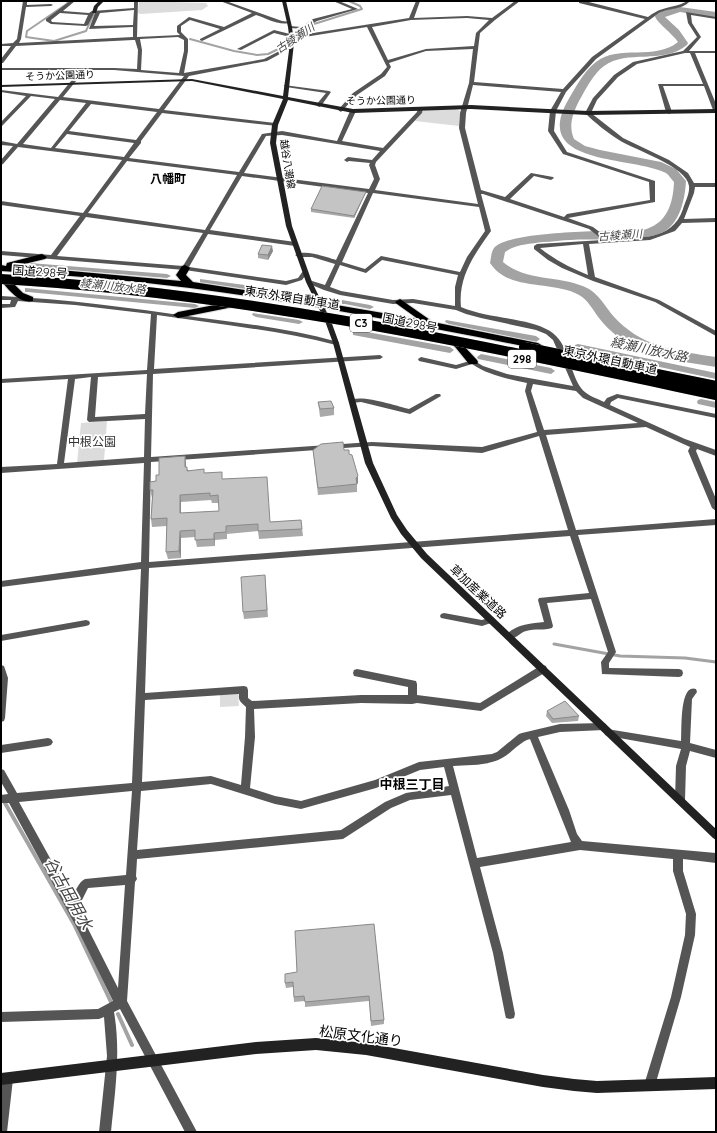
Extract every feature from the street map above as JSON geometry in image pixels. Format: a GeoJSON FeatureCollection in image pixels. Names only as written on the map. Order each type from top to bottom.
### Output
{"type":"FeatureCollection","features":[{"type":"Feature","properties":{"kind":"highway"},"geometry":{"type":"LineString","coordinates":[[1,268],[42,257]]}},
{"type":"Feature","properties":{"kind":"highway","name":"国道298号"},"geometry":{"type":"LineString","coordinates":[[1,268],[189,284],[320,304],[431,324],[716,381]]}},
{"type":"Feature","properties":{"kind":"highway"},"geometry":{"type":"LineString","coordinates":[[185,268],[182,275],[189,284]]}},
{"type":"Feature","properties":{"kind":"highway","name":"東京外環自動車道"},"geometry":{"type":"LineString","coordinates":[[1,271],[135,282],[277,301],[418,325],[716,386]]}},
{"type":"Feature","properties":{"kind":"highway"},"geometry":{"type":"LineString","coordinates":[[3,281],[20,295],[30,299]]}},
{"type":"Feature","properties":{"kind":"highway","name":"国道298号"},"geometry":{"type":"LineString","coordinates":[[3,281],[129,293],[230,305],[328,321],[459,346],[716,399]]}},
{"type":"Feature","properties":{"kind":"highway","name":"東京外環自動車道"},"geometry":{"type":"LineString","coordinates":[[3,281],[126,288],[272,308],[390,328],[716,395]]}},
{"type":"Feature","properties":{"kind":"highway"},"geometry":{"type":"LineString","coordinates":[[400,302],[431,324]]}},
{"type":"Feature","properties":{"kind":"highway"},"geometry":{"type":"LineString","coordinates":[[178,315],[230,305]]}},
{"type":"Feature","properties":{"kind":"highway"},"geometry":{"type":"LineString","coordinates":[[459,346],[473,362]]}},
{"type":"Feature","properties":{"kind":"main road"},"geometry":{"type":"LineString","coordinates":[[94,13],[96,6],[102,1]]}},
{"type":"Feature","properties":{"kind":"main road","name":"越谷八潮線"},"geometry":{"type":"LineString","coordinates":[[284,1],[292,37],[285,97],[275,125],[274,148],[298,255],[320,304]]}},
{"type":"Feature","properties":{"kind":"main road","name":"そうか公園通り"},"geometry":{"type":"LineString","coordinates":[[1,86],[186,78],[285,97],[341,110],[353,111],[464,107],[585,113],[716,110]]}},
{"type":"Feature","properties":{"kind":"main road","name":"草加産業道路"},"geometry":{"type":"LineString","coordinates":[[320,304],[336,343],[363,445],[387,504],[414,544],[446,579],[543,669],[716,835]]}},
{"type":"Feature","properties":{"kind":"main road","name":"松原文化通り"},"geometry":{"type":"LineString","coordinates":[[4,1079],[256,1048],[316,1044],[366,1049],[543,1081],[597,1086],[716,1083]]}},
{"type":"Feature","properties":{"kind":"street"},"geometry":{"type":"LineString","coordinates":[[25,3],[33,1]]}},
{"type":"Feature","properties":{"kind":"street"},"geometry":{"type":"LineString","coordinates":[[73,1],[48,20],[51,23],[86,24],[94,13]]}},
{"type":"Feature","properties":{"kind":"street"},"geometry":{"type":"LineString","coordinates":[[136,1],[135,26],[136,38],[140,50],[139,71]]}},
{"type":"Feature","properties":{"kind":"street"},"geometry":{"type":"LineString","coordinates":[[222,1],[248,7],[256,13],[316,34]]}},
{"type":"Feature","properties":{"kind":"street"},"geometry":{"type":"LineString","coordinates":[[304,29],[315,20],[356,9],[334,1]]}},
{"type":"Feature","properties":{"kind":"street"},"geometry":{"type":"LineString","coordinates":[[411,19],[418,1]]}},
{"type":"Feature","properties":{"kind":"street"},"geometry":{"type":"LineString","coordinates":[[458,308],[457,294],[461,274],[488,231],[462,128],[464,107],[472,83],[478,33],[493,19],[518,1]]}},
{"type":"Feature","properties":{"kind":"street"},"geometry":{"type":"LineString","coordinates":[[583,1],[581,2],[648,18]]}},
{"type":"Feature","properties":{"kind":"street"},"geometry":{"type":"LineString","coordinates":[[565,219],[567,216],[653,201],[652,181],[564,153],[551,131],[556,111],[564,91],[594,58],[648,18],[663,9],[682,6],[688,1]]}},
{"type":"Feature","properties":{"kind":"street"},"geometry":{"type":"LineString","coordinates":[[25,3],[51,5]]}},
{"type":"Feature","properties":{"kind":"street"},"geometry":{"type":"LineString","coordinates":[[1,62],[19,39],[25,3]]}},
{"type":"Feature","properties":{"kind":"street"},"geometry":{"type":"LineString","coordinates":[[59,12],[94,13],[135,9]]}},
{"type":"Feature","properties":{"kind":"street"},"geometry":{"type":"LineString","coordinates":[[94,13],[91,28],[135,26]]}},
{"type":"Feature","properties":{"kind":"street"},"geometry":{"type":"LineString","coordinates":[[202,40],[256,13]]}},
{"type":"Feature","properties":{"kind":"street"},"geometry":{"type":"LineString","coordinates":[[685,52],[699,37],[690,23],[688,13],[716,18]]}},
{"type":"Feature","properties":{"kind":"street"},"geometry":{"type":"LineString","coordinates":[[239,49],[274,31],[292,37],[411,19],[467,17],[493,19]]}},
{"type":"Feature","properties":{"kind":"street"},"geometry":{"type":"LineString","coordinates":[[182,38],[185,36],[179,32],[179,26],[189,18],[224,29]]}},
{"type":"Feature","properties":{"kind":"street"},"geometry":{"type":"LineString","coordinates":[[341,110],[355,94],[383,75],[389,67],[369,26]]}},
{"type":"Feature","properties":{"kind":"street"},"geometry":{"type":"LineString","coordinates":[[1,45],[164,36],[182,38],[186,39],[186,51],[181,75]]}},
{"type":"Feature","properties":{"kind":"street"},"geometry":{"type":"LineString","coordinates":[[53,257],[163,111],[186,78],[265,60],[291,47]]}},
{"type":"Feature","properties":{"kind":"street"},"geometry":{"type":"LineString","coordinates":[[387,62],[426,50],[476,47]]}},
{"type":"Feature","properties":{"kind":"street"},"geometry":{"type":"LineString","coordinates":[[716,52],[685,52],[641,60],[616,76],[595,99],[585,113],[632,146],[667,161],[681,170],[688,177],[692,185],[691,193],[681,221],[668,232],[650,238],[538,246],[537,249],[554,262],[592,278],[658,302],[716,334]]}},
{"type":"Feature","properties":{"kind":"street"},"geometry":{"type":"LineString","coordinates":[[692,52],[716,110]]}},
{"type":"Feature","properties":{"kind":"street"},"geometry":{"type":"LineString","coordinates":[[1,69],[84,69],[139,71],[181,75],[186,78]]}},
{"type":"Feature","properties":{"kind":"street"},"geometry":{"type":"LineString","coordinates":[[1,163],[60,98],[84,69]]}},
{"type":"Feature","properties":{"kind":"street"},"geometry":{"type":"LineString","coordinates":[[472,83],[564,91]]}},
{"type":"Feature","properties":{"kind":"street"},"geometry":{"type":"LineString","coordinates":[[669,112],[660,85],[706,84]]}},
{"type":"Feature","properties":{"kind":"street"},"geometry":{"type":"LineString","coordinates":[[286,86],[329,92],[319,105]]}},
{"type":"Feature","properties":{"kind":"street"},"geometry":{"type":"LineString","coordinates":[[1,91],[275,125]]}},
{"type":"Feature","properties":{"kind":"street"},"geometry":{"type":"LineString","coordinates":[[709,93],[716,93]]}},
{"type":"Feature","properties":{"kind":"street"},"geometry":{"type":"LineString","coordinates":[[1,125],[30,94]]}},
{"type":"Feature","properties":{"kind":"street"},"geometry":{"type":"LineString","coordinates":[[53,148],[90,102]]}},
{"type":"Feature","properties":{"kind":"street"},"geometry":{"type":"LineString","coordinates":[[326,289],[377,179],[372,165],[373,162],[420,112],[420,109]]}},
{"type":"Feature","properties":{"kind":"street"},"geometry":{"type":"LineString","coordinates":[[339,142],[353,111]]}},
{"type":"Feature","properties":{"kind":"street"},"geometry":{"type":"LineString","coordinates":[[66,132],[139,142]]}},
{"type":"Feature","properties":{"kind":"street"},"geometry":{"type":"LineString","coordinates":[[185,268],[264,135],[274,133],[384,150]]}},
{"type":"Feature","properties":{"kind":"street"},"geometry":{"type":"LineString","coordinates":[[1,143],[53,148],[240,175],[482,206]]}},
{"type":"Feature","properties":{"kind":"street"},"geometry":{"type":"LineString","coordinates":[[347,160],[348,158],[373,162]]}},
{"type":"Feature","properties":{"kind":"street"},"geometry":{"type":"LineString","coordinates":[[506,199],[533,174],[551,178]]}},
{"type":"Feature","properties":{"kind":"street"},"geometry":{"type":"LineString","coordinates":[[692,185],[716,185]]}},
{"type":"Feature","properties":{"kind":"street"},"geometry":{"type":"LineString","coordinates":[[478,192],[484,192],[565,219],[598,232],[606,240]]}},
{"type":"Feature","properties":{"kind":"street"},"geometry":{"type":"LineString","coordinates":[[1,203],[295,244]]}},
{"type":"Feature","properties":{"kind":"street"},"geometry":{"type":"LineString","coordinates":[[681,221],[716,220]]}},
{"type":"Feature","properties":{"kind":"street"},"geometry":{"type":"LineString","coordinates":[[586,242],[592,278]]}},
{"type":"Feature","properties":{"kind":"street"},"geometry":{"type":"LineString","coordinates":[[1,253],[185,268],[286,283],[300,279],[305,272]]}},
{"type":"Feature","properties":{"kind":"street"},"geometry":{"type":"LineString","coordinates":[[298,255],[312,255],[366,271],[381,258],[461,274]]}},
{"type":"Feature","properties":{"kind":"street"},"geometry":{"type":"LineString","coordinates":[[309,282],[340,293],[400,302],[419,302],[458,308],[473,315],[544,330],[555,339],[578,389],[585,396],[694,446],[716,453]]}},
{"type":"Feature","properties":{"kind":"street"},"geometry":{"type":"LineString","coordinates":[[1,298],[30,299],[178,315],[304,335],[336,343]]}},
{"type":"Feature","properties":{"kind":"street"},"geometry":{"type":"LineString","coordinates":[[1,306],[13,306],[15,298]]}},
{"type":"Feature","properties":{"kind":"street"},"geometry":{"type":"LineString","coordinates":[[122,1002],[132,879],[137,786],[145,565],[148,416],[154,313]]}},
{"type":"Feature","properties":{"kind":"street"},"geometry":{"type":"LineString","coordinates":[[1,381],[380,357]]}},
{"type":"Feature","properties":{"kind":"street"},"geometry":{"type":"LineString","coordinates":[[422,359],[456,367],[473,362],[485,370],[578,389]]}},
{"type":"Feature","properties":{"kind":"street"},"geometry":{"type":"LineString","coordinates":[[95,375],[91,420],[148,416]]}},
{"type":"Feature","properties":{"kind":"street"},"geometry":{"type":"LineString","coordinates":[[60,466],[72,376]]}},
{"type":"Feature","properties":{"kind":"street"},"geometry":{"type":"LineString","coordinates":[[531,380],[528,390],[612,652],[605,662],[605,671],[679,673]]}},
{"type":"Feature","properties":{"kind":"street"},"geometry":{"type":"LineString","coordinates":[[352,401],[361,400],[410,412],[438,396]]}},
{"type":"Feature","properties":{"kind":"street"},"geometry":{"type":"LineString","coordinates":[[605,406],[609,400],[617,396],[716,416]]}},
{"type":"Feature","properties":{"kind":"street"},"geometry":{"type":"LineString","coordinates":[[1,470],[363,445],[482,450],[542,433],[647,425]]}},
{"type":"Feature","properties":{"kind":"street"},"geometry":{"type":"LineString","coordinates":[[694,446],[692,451],[716,508]]}},
{"type":"Feature","properties":{"kind":"street"},"geometry":{"type":"LineString","coordinates":[[1,584],[145,565],[716,522]]}},
{"type":"Feature","properties":{"kind":"street"},"geometry":{"type":"LineString","coordinates":[[508,637],[521,628],[533,625],[549,626],[542,600],[593,596]]}},
{"type":"Feature","properties":{"kind":"street"},"geometry":{"type":"LineString","coordinates":[[444,616],[482,623],[491,620]]}},
{"type":"Feature","properties":{"kind":"street"},"geometry":{"type":"LineString","coordinates":[[1,638],[86,623]]}},
{"type":"Feature","properties":{"kind":"street"},"geometry":{"type":"LineString","coordinates":[[1,669],[4,678],[1,718]]}},
{"type":"Feature","properties":{"kind":"street"},"geometry":{"type":"LineString","coordinates":[[140,697],[244,690],[243,699],[250,705],[361,699],[412,700],[481,707],[543,669]]}},
{"type":"Feature","properties":{"kind":"street"},"geometry":{"type":"LineString","coordinates":[[357,673],[413,684],[412,700]]}},
{"type":"Feature","properties":{"kind":"street"},"geometry":{"type":"LineString","coordinates":[[680,800],[681,766],[685,746],[688,698],[693,692]]}},
{"type":"Feature","properties":{"kind":"street"},"geometry":{"type":"LineString","coordinates":[[245,792],[250,737],[250,705]]}},
{"type":"Feature","properties":{"kind":"street"},"geometry":{"type":"LineString","coordinates":[[1,799],[210,780],[245,792],[301,805],[376,784],[419,766],[493,758],[500,755],[522,737],[533,736],[560,728],[606,729],[716,754]]}},
{"type":"Feature","properties":{"kind":"street"},"geometry":{"type":"LineString","coordinates":[[533,736],[564,810],[573,837],[580,845]]}},
{"type":"Feature","properties":{"kind":"street"},"geometry":{"type":"LineString","coordinates":[[1,749],[48,742]]}},
{"type":"Feature","properties":{"kind":"street"},"geometry":{"type":"LineString","coordinates":[[448,763],[498,953],[510,1014]]}},
{"type":"Feature","properties":{"kind":"street"},"geometry":{"type":"LineString","coordinates":[[1,773],[70,904],[116,996],[122,1002],[191,1132]]}},
{"type":"Feature","properties":{"kind":"street"},"geometry":{"type":"LineString","coordinates":[[133,855],[342,834],[388,805],[409,796],[454,790]]}},
{"type":"Feature","properties":{"kind":"street"},"geometry":{"type":"LineString","coordinates":[[474,863],[580,845],[716,858]]}},
{"type":"Feature","properties":{"kind":"street"},"geometry":{"type":"LineString","coordinates":[[650,1085],[676,997],[690,935],[691,914],[678,871],[678,854]]}},
{"type":"Feature","properties":{"kind":"street"},"geometry":{"type":"LineString","coordinates":[[70,904],[78,898],[85,884],[132,879]]}},
{"type":"Feature","properties":{"kind":"street"},"geometry":{"type":"LineString","coordinates":[[1,1017],[99,1014],[108,1011],[122,1002]]}},
{"type":"Feature","properties":{"kind":"street"},"geometry":{"type":"LineString","coordinates":[[105,1132],[111,1065],[110,1022],[108,1011]]}},
{"type":"Feature","properties":{"kind":"street"},"geometry":{"type":"LineString","coordinates":[[1,1132],[4,1079]]}},
{"type":"Feature","properties":{"kind":"green space"},"geometry":{"type":"Polygon","coordinates":[[[139,1],[206,3],[208,6],[202,10],[141,14],[138,13],[139,1]]]}},
{"type":"Feature","properties":{"kind":"green space"},"geometry":{"type":"Polygon","coordinates":[[[456,109],[460,111],[459,126],[415,121],[424,110],[456,109]]]}},
{"type":"Feature","properties":{"kind":"green space","name":"中根公園"},"geometry":{"type":"Polygon","coordinates":[[[107,421],[104,461],[77,463],[81,423],[107,421]]]}},
{"type":"Feature","properties":{"kind":"green space"},"geometry":{"type":"Polygon","coordinates":[[[238,694],[239,706],[220,707],[220,695],[238,694]]]}},
{"type":"Feature","properties":{"kind":"building"},"geometry":{"type":"Polygon","coordinates":[[[322,186],[366,192],[354,216],[311,209],[322,186]]]}},
{"type":"Feature","properties":{"kind":"building"},"geometry":{"type":"Polygon","coordinates":[[[262,245],[272,246],[268,255],[258,254],[262,245]]]}},
{"type":"Feature","properties":{"kind":"building"},"geometry":{"type":"Polygon","coordinates":[[[331,401],[334,408],[320,409],[318,402],[331,401]]]}},
{"type":"Feature","properties":{"kind":"building"},"geometry":{"type":"Polygon","coordinates":[[[343,442],[344,450],[349,450],[349,454],[352,455],[358,476],[356,478],[357,484],[318,488],[313,450],[321,444],[343,442]]]}},
{"type":"Feature","properties":{"kind":"building"},"geometry":{"type":"Polygon","coordinates":[[[185,456],[185,467],[187,467],[187,471],[204,469],[204,473],[222,472],[222,479],[267,477],[270,522],[301,520],[302,529],[258,531],[258,524],[226,526],[226,532],[214,533],[214,539],[195,540],[195,530],[180,531],[179,551],[166,552],[167,518],[151,519],[153,490],[150,490],[150,482],[156,481],[156,475],[159,475],[159,458],[185,456]],[[210,493],[180,495],[180,513],[219,511],[218,495],[210,496],[210,493]]]}},
{"type":"Feature","properties":{"kind":"building"},"geometry":{"type":"Polygon","coordinates":[[[265,575],[267,610],[243,612],[241,577],[265,575]]]}},
{"type":"Feature","properties":{"kind":"building"},"geometry":{"type":"Polygon","coordinates":[[[565,701],[579,716],[553,719],[547,711],[565,701]]]}},
{"type":"Feature","properties":{"kind":"building"},"geometry":{"type":"Polygon","coordinates":[[[374,924],[384,1020],[371,1021],[369,996],[305,1002],[304,996],[294,997],[293,982],[285,983],[285,974],[297,972],[295,931],[374,924]]]}},
{"type":"Feature","properties":{"kind":"waterway","name":"古綾瀬川"},"geometry":{"type":"LineString","coordinates":[[67,1],[68,3],[27,31],[26,37],[54,41],[86,31],[94,13]]}},
{"type":"Feature","properties":{"kind":"waterway","name":"古綾瀬川"},"geometry":{"type":"LineString","coordinates":[[190,39],[234,51],[257,55],[268,54],[293,42],[314,24],[362,9],[360,6],[349,1]]}},
{"type":"Feature","properties":{"kind":"waterway","name":"古綾瀬川"},"geometry":{"type":"LineString","coordinates":[[716,15],[695,10],[680,9],[667,12],[660,16],[660,19],[676,32],[683,43],[677,48],[668,51],[624,56],[605,61],[594,70],[584,84],[567,116],[566,127],[568,138],[581,148],[598,153],[638,160],[672,171],[680,181],[679,196],[674,211],[668,222],[664,226],[652,232],[643,234],[570,236],[521,241],[505,246],[499,250],[496,263],[505,271],[516,276],[561,284],[584,292],[593,299],[606,317],[623,334],[632,341],[643,346],[667,354],[716,362]]}},
{"type":"Feature","properties":{"kind":"waterway","name":"綾瀬川放水路"},"geometry":{"type":"LineString","coordinates":[[33,265],[167,276]]}},
{"type":"Feature","properties":{"kind":"waterway","name":"綾瀬川放水路"},"geometry":{"type":"LineString","coordinates":[[203,281],[289,293]]}},
{"type":"Feature","properties":{"kind":"waterway","name":"綾瀬川放水路"},"geometry":{"type":"LineString","coordinates":[[28,290],[195,306]]}},
{"type":"Feature","properties":{"kind":"waterway","name":"綾瀬川放水路"},"geometry":{"type":"LineString","coordinates":[[345,302],[370,307]]}},
{"type":"Feature","properties":{"kind":"waterway","name":"綾瀬川放水路"},"geometry":{"type":"LineString","coordinates":[[256,315],[299,322]]}},
{"type":"Feature","properties":{"kind":"waterway","name":"綾瀬川放水路"},"geometry":{"type":"LineString","coordinates":[[449,322],[536,339]]}},
{"type":"Feature","properties":{"kind":"waterway","name":"綾瀬川放水路"},"geometry":{"type":"LineString","coordinates":[[356,333],[450,350]]}},
{"type":"Feature","properties":{"kind":"waterway","name":"綾瀬川放水路"},"geometry":{"type":"LineString","coordinates":[[578,347],[716,376]]}},
{"type":"Feature","properties":{"kind":"waterway","name":"綾瀬川放水路"},"geometry":{"type":"LineString","coordinates":[[481,357],[551,371]]}},
{"type":"Feature","properties":{"kind":"waterway","name":"綾瀬川放水路"},"geometry":{"type":"LineString","coordinates":[[701,402],[716,405]]}},
{"type":"Feature","properties":{"kind":"waterway"},"geometry":{"type":"LineString","coordinates":[[554,644],[620,656],[685,658],[716,662]]}},
{"type":"Feature","properties":{"kind":"waterway","name":"谷古田用水"},"geometry":{"type":"LineString","coordinates":[[1,796],[74,924],[111,1002]]}},
{"type":"Feature","properties":{"kind":"waterway","name":"谷古田用水"},"geometry":{"type":"LineString","coordinates":[[118,1014],[132,1045]]}},
{"type":"Feature","properties":{"kind":"district","name":"八幡町"},"geometry":{"type":"Point","coordinates":[168,179]}},
{"type":"Feature","properties":{"kind":"district","name":"中根三丁目"},"geometry":{"type":"Point","coordinates":[412,784]}}]}
